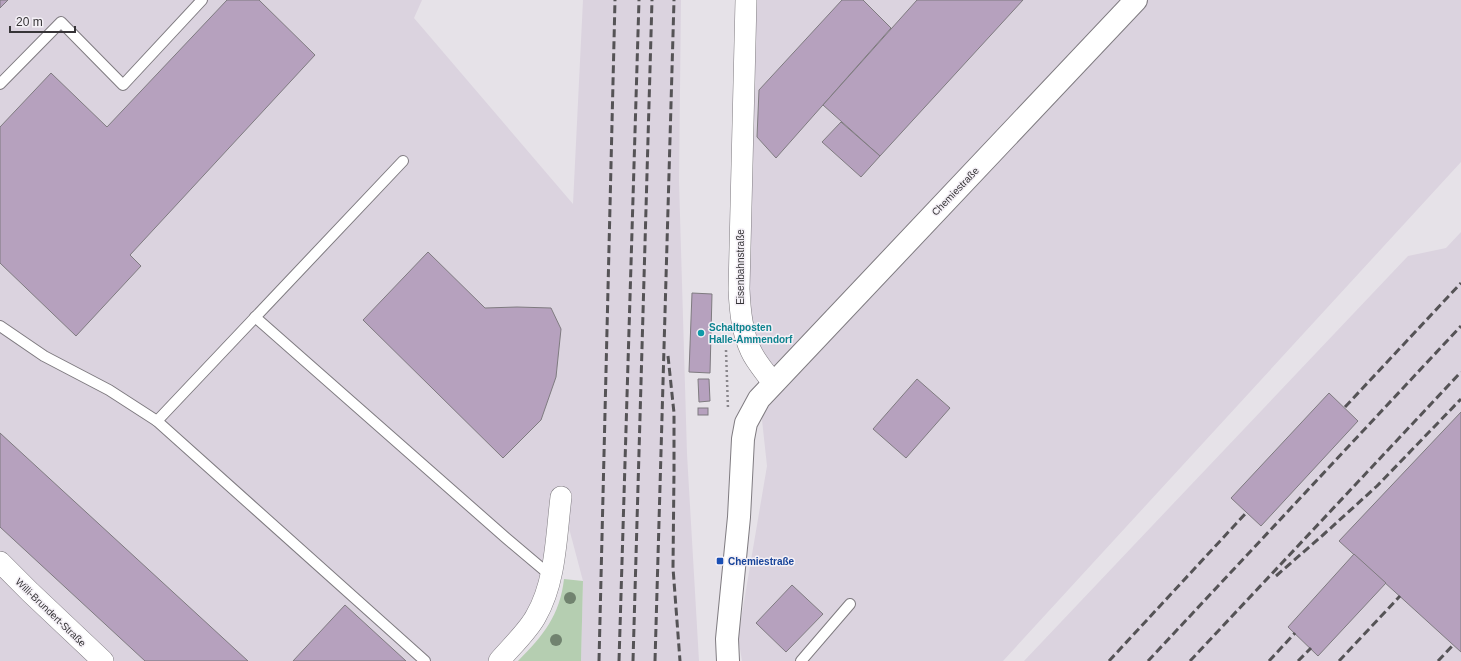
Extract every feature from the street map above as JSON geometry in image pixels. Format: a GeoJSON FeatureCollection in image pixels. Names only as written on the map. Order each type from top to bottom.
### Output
{"type":"FeatureCollection","features":[{"type":"Feature","properties":{"kind":"street","name":"Eisenbahnstraße"},"geometry":{"type":"LineString","coordinates":[[746,0],[739,274],[740,304],[745,334],[752,353],[773,383]]}},
{"type":"Feature","properties":{"kind":"street","name":"Chemiestraße"},"geometry":{"type":"LineString","coordinates":[[773,383],[1136,0]]}},
{"type":"Feature","properties":{"kind":"street"},"geometry":{"type":"LineString","coordinates":[[728,661],[728,639],[739,517],[743,439],[746,423],[751,412],[759,399],[773,383]]}},
{"type":"Feature","properties":{"kind":"street"},"geometry":{"type":"LineString","coordinates":[[499,661],[535,618],[547,596],[561,497]]}},
{"type":"Feature","properties":{"kind":"street","name":"Willi-Brundert-Straße"},"geometry":{"type":"LineString","coordinates":[[0,562],[103,661]]}},
{"type":"Feature","properties":{"kind":"lane"},"geometry":{"type":"LineString","coordinates":[[0,84],[61,22],[123,85],[202,0]]}},
{"type":"Feature","properties":{"kind":"lane"},"geometry":{"type":"LineString","coordinates":[[157,421],[403,160]]}},
{"type":"Feature","properties":{"kind":"lane"},"geometry":{"type":"LineString","coordinates":[[255,317],[551,576]]}},
{"type":"Feature","properties":{"kind":"lane"},"geometry":{"type":"LineString","coordinates":[[0,326],[44,356],[109,390],[157,421],[425,661]]}},
{"type":"Feature","properties":{"kind":"lane"},"geometry":{"type":"LineString","coordinates":[[801,661],[850,604]]}},
{"type":"Feature","properties":{"kind":"shaded area"},"geometry":{"type":"Polygon","coordinates":[[[0,0],[422,0],[414,18],[573,204],[583,0],[681,0],[679,181],[687,454],[699,661],[581,661],[583,581],[561,498],[551,576],[499,661],[0,661],[0,0]]]}},
{"type":"Feature","properties":{"kind":"shaded area"},"geometry":{"type":"Polygon","coordinates":[[[746,0],[1461,0],[1461,162],[1003,661],[742,661],[738,637],[767,466],[740,216],[746,0]]]}},
{"type":"Feature","properties":{"kind":"shaded area"},"geometry":{"type":"Polygon","coordinates":[[[1461,232],[1461,661],[1024,661],[1408,256],[1446,248],[1461,232]]]}},
{"type":"Feature","properties":{"kind":"green space"},"geometry":{"type":"Polygon","coordinates":[[[564,579],[583,581],[581,661],[518,661],[535,643],[549,624],[559,603],[564,579]]]}},
{"type":"Feature","properties":{"kind":"building"},"geometry":{"type":"Polygon","coordinates":[[[0,0],[8,0],[0,8],[0,0]]]}},
{"type":"Feature","properties":{"kind":"building"},"geometry":{"type":"Polygon","coordinates":[[[227,0],[259,0],[315,55],[130,255],[141,266],[76,336],[0,263],[0,127],[51,73],[107,127],[227,0]]]}},
{"type":"Feature","properties":{"kind":"building"},"geometry":{"type":"Polygon","coordinates":[[[842,0],[863,0],[891,28],[776,158],[757,137],[759,90],[842,0]]]}},
{"type":"Feature","properties":{"kind":"building"},"geometry":{"type":"Polygon","coordinates":[[[917,0],[1023,0],[880,156],[823,105],[917,0]]]}},
{"type":"Feature","properties":{"kind":"building"},"geometry":{"type":"Polygon","coordinates":[[[841,122],[880,156],[861,177],[822,142],[841,122]]]}},
{"type":"Feature","properties":{"kind":"building"},"geometry":{"type":"Polygon","coordinates":[[[428,252],[485,308],[551,308],[561,329],[556,377],[541,420],[503,458],[363,320],[428,252]]]}},
{"type":"Feature","properties":{"kind":"building","name":"Schaltposten Halle-Ammendorf"},"geometry":{"type":"Polygon","coordinates":[[[692,293],[712,294],[710,373],[689,372],[692,293]]]}},
{"type":"Feature","properties":{"kind":"building"},"geometry":{"type":"Polygon","coordinates":[[[698,379],[709,379],[710,401],[699,402],[698,379]]]}},
{"type":"Feature","properties":{"kind":"building"},"geometry":{"type":"Polygon","coordinates":[[[917,379],[950,408],[906,458],[873,429],[917,379]]]}},
{"type":"Feature","properties":{"kind":"building"},"geometry":{"type":"Polygon","coordinates":[[[1329,393],[1358,421],[1261,526],[1231,498],[1329,393]]]}},
{"type":"Feature","properties":{"kind":"building"},"geometry":{"type":"Polygon","coordinates":[[[698,408],[708,408],[708,415],[698,415],[698,408]]]}},
{"type":"Feature","properties":{"kind":"building"},"geometry":{"type":"Polygon","coordinates":[[[1461,412],[1461,652],[1339,541],[1461,412]]]}},
{"type":"Feature","properties":{"kind":"building"},"geometry":{"type":"Polygon","coordinates":[[[0,433],[248,661],[145,661],[0,527],[0,433]]]}},
{"type":"Feature","properties":{"kind":"building"},"geometry":{"type":"Polygon","coordinates":[[[1354,554],[1386,583],[1318,656],[1288,627],[1354,554]]]}},
{"type":"Feature","properties":{"kind":"building"},"geometry":{"type":"Polygon","coordinates":[[[792,585],[823,614],[786,652],[756,623],[792,585]]]}},
{"type":"Feature","properties":{"kind":"building"},"geometry":{"type":"Polygon","coordinates":[[[345,605],[406,661],[293,661],[345,605]]]}},
{"type":"Feature","properties":{"kind":"railway"},"geometry":{"type":"LineString","coordinates":[[599,661],[615,0]]}},
{"type":"Feature","properties":{"kind":"railway"},"geometry":{"type":"LineString","coordinates":[[619,661],[639,0]]}},
{"type":"Feature","properties":{"kind":"railway"},"geometry":{"type":"LineString","coordinates":[[633,661],[652,0]]}},
{"type":"Feature","properties":{"kind":"railway"},"geometry":{"type":"LineString","coordinates":[[655,661],[674,0]]}},
{"type":"Feature","properties":{"kind":"railway"},"geometry":{"type":"LineString","coordinates":[[1345,407],[1461,283]]}},
{"type":"Feature","properties":{"kind":"railway"},"geometry":{"type":"LineString","coordinates":[[1148,661],[1461,326]]}},
{"type":"Feature","properties":{"kind":"railway"},"geometry":{"type":"LineString","coordinates":[[668,356],[674,413],[673,568],[680,661]]}},
{"type":"Feature","properties":{"kind":"railway"},"geometry":{"type":"LineString","coordinates":[[1190,661],[1461,372]]}},
{"type":"Feature","properties":{"kind":"railway"},"geometry":{"type":"LineString","coordinates":[[1276,576],[1377,486],[1461,399]]}},
{"type":"Feature","properties":{"kind":"railway"},"geometry":{"type":"LineString","coordinates":[[1109,661],[1246,513]]}},
{"type":"Feature","properties":{"kind":"railway"},"geometry":{"type":"LineString","coordinates":[[1339,661],[1400,596]]}},
{"type":"Feature","properties":{"kind":"railway"},"geometry":{"type":"LineString","coordinates":[[1269,661],[1295,633]]}},
{"type":"Feature","properties":{"kind":"railway"},"geometry":{"type":"LineString","coordinates":[[1438,661],[1453,645]]}},
{"type":"Feature","properties":{"kind":"railway"},"geometry":{"type":"LineString","coordinates":[[1298,661],[1311,648]]}},
{"type":"Feature","properties":{"kind":"place","name":"Schaltposten Halle-Ammendorf"},"geometry":{"type":"Point","coordinates":[701,333]}},
{"type":"Feature","properties":{"kind":"place","name":"Chemiestraße"},"geometry":{"type":"Point","coordinates":[720,561]}}]}
